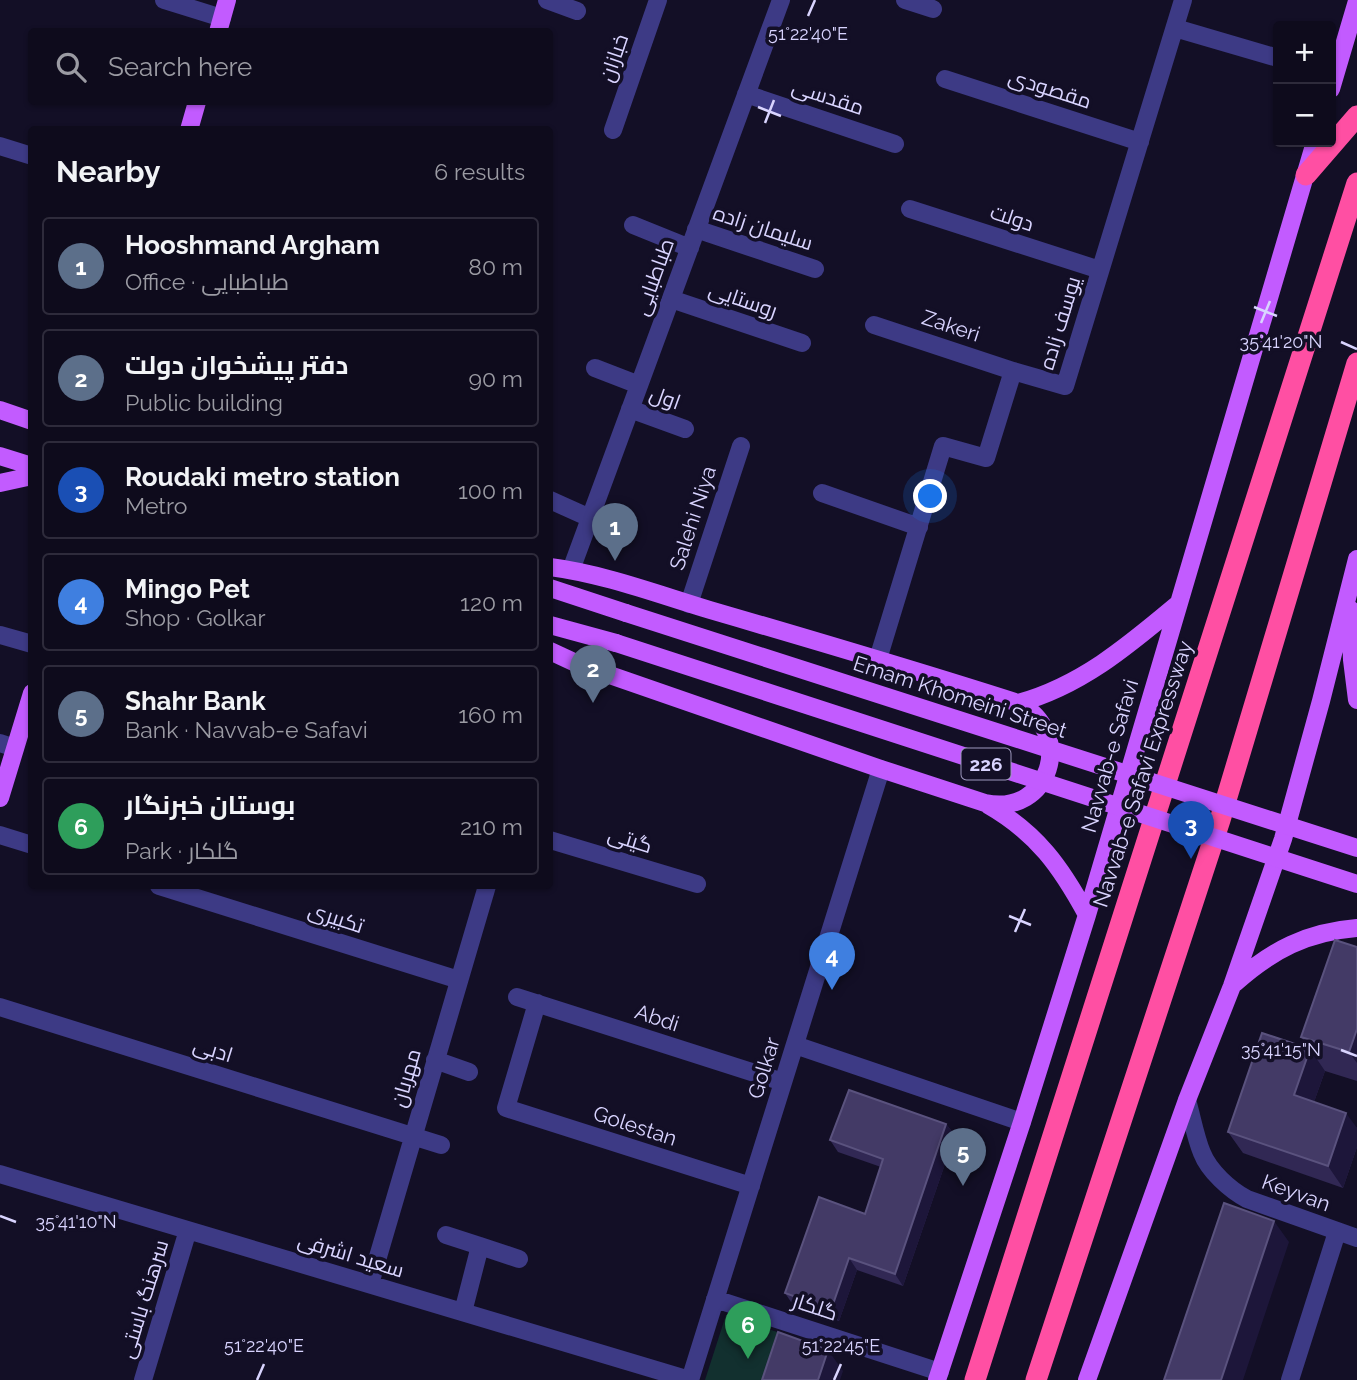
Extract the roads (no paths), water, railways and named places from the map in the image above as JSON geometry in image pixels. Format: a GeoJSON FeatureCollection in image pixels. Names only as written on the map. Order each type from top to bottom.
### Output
{"type":"FeatureCollection","features":[{"type":"Feature","properties":{"kind":"highway"},"geometry":{"type":"LineString","coordinates":[[1306,175],[1357,116]]}},
{"type":"Feature","properties":{"kind":"highway","name":"Navvab-e Safavi Expressway"},"geometry":{"type":"LineString","coordinates":[[975,1380],[1357,183]]}},
{"type":"Feature","properties":{"kind":"highway"},"geometry":{"type":"LineString","coordinates":[[1036,1380],[1220,820],[1357,363]]}},
{"type":"Feature","properties":{"kind":"main road"},"geometry":{"type":"LineString","coordinates":[[220,25],[228,0]]}},
{"type":"Feature","properties":{"kind":"main road"},"geometry":{"type":"LineString","coordinates":[[1336,67],[1357,1]]}},
{"type":"Feature","properties":{"kind":"main road"},"geometry":{"type":"LineString","coordinates":[[190,126],[196,105]]}},
{"type":"Feature","properties":{"kind":"main road","name":"Navvab-e Safavi"},"geometry":{"type":"LineString","coordinates":[[938,1376],[1023,1122],[1087,915],[1314,147]]}},
{"type":"Feature","properties":{"kind":"main road"},"geometry":{"type":"LineString","coordinates":[[0,410],[28,420]]}},
{"type":"Feature","properties":{"kind":"main road"},"geometry":{"type":"LineString","coordinates":[[0,456],[28,465]]}},
{"type":"Feature","properties":{"kind":"main road"},"geometry":{"type":"LineString","coordinates":[[0,482],[28,477]]}},
{"type":"Feature","properties":{"kind":"main road"},"geometry":{"type":"LineString","coordinates":[[1087,1380],[1187,1100],[1232,986],[1283,839],[1357,559]]}},
{"type":"Feature","properties":{"kind":"main road"},"geometry":{"type":"LineString","coordinates":[[553,567],[571,569],[623,583],[1018,703],[1042,723],[1050,743],[1050,764],[1041,783],[1026,797],[1006,804],[985,803],[578,664],[553,652]]}},
{"type":"Feature","properties":{"kind":"main road"},"geometry":{"type":"LineString","coordinates":[[1350,587],[1352,660],[1357,699]]}},
{"type":"Feature","properties":{"kind":"main road","name":"Emam Khomeini Street"},"geometry":{"type":"LineString","coordinates":[[553,589],[1357,848]]}},
{"type":"Feature","properties":{"kind":"main road"},"geometry":{"type":"LineString","coordinates":[[1018,703],[1042,696],[1107,661],[1178,604]]}},
{"type":"Feature","properties":{"kind":"main road","name":"226"},"geometry":{"type":"LineString","coordinates":[[553,626],[616,643],[1357,884]]}},
{"type":"Feature","properties":{"kind":"main road"},"geometry":{"type":"LineString","coordinates":[[0,799],[7,746],[28,701]]}},
{"type":"Feature","properties":{"kind":"main road"},"geometry":{"type":"LineString","coordinates":[[985,803],[1019,825],[1047,852],[1087,915]]}},
{"type":"Feature","properties":{"kind":"main road"},"geometry":{"type":"LineString","coordinates":[[1232,986],[1268,957],[1287,946],[1308,937],[1357,928]]}},
{"type":"Feature","properties":{"kind":"street"},"geometry":{"type":"LineString","coordinates":[[164,0],[220,25]]}},
{"type":"Feature","properties":{"kind":"street"},"geometry":{"type":"LineString","coordinates":[[547,0],[577,11]]}},
{"type":"Feature","properties":{"kind":"street","name":"خبازان"},"geometry":{"type":"LineString","coordinates":[[613,130],[658,0]]}},
{"type":"Feature","properties":{"kind":"street","name":"طباطبایی"},"geometry":{"type":"LineString","coordinates":[[571,569],[781,0]]}},
{"type":"Feature","properties":{"kind":"street"},"geometry":{"type":"LineString","coordinates":[[905,0],[933,9]]}},
{"type":"Feature","properties":{"kind":"street","name":"یوسف زاده"},"geometry":{"type":"LineString","coordinates":[[878,659],[943,446],[986,458],[1013,371],[1065,386],[1183,0]]}},
{"type":"Feature","properties":{"kind":"street"},"geometry":{"type":"LineString","coordinates":[[1175,28],[1273,57]]}},
{"type":"Feature","properties":{"kind":"street","name":"مقصودی"},"geometry":{"type":"LineString","coordinates":[[946,79],[1140,142]]}},
{"type":"Feature","properties":{"kind":"street","name":"مقدسی"},"geometry":{"type":"LineString","coordinates":[[746,94],[895,144]]}},
{"type":"Feature","properties":{"kind":"street"},"geometry":{"type":"LineString","coordinates":[[0,146],[28,155]]}},
{"type":"Feature","properties":{"kind":"street","name":"دولت"},"geometry":{"type":"LineString","coordinates":[[910,209],[1100,270]]}},
{"type":"Feature","properties":{"kind":"street"},"geometry":{"type":"LineString","coordinates":[[633,225],[690,248]]}},
{"type":"Feature","properties":{"kind":"street","name":"سلیمان زاده"},"geometry":{"type":"LineString","coordinates":[[696,229],[815,269]]}},
{"type":"Feature","properties":{"kind":"street","name":"روستایی"},"geometry":{"type":"LineString","coordinates":[[671,299],[802,343]]}},
{"type":"Feature","properties":{"kind":"street","name":"Zakeri"},"geometry":{"type":"LineString","coordinates":[[874,325],[1013,371]]}},
{"type":"Feature","properties":{"kind":"street"},"geometry":{"type":"LineString","coordinates":[[596,368],[639,385]]}},
{"type":"Feature","properties":{"kind":"street","name":"اول"},"geometry":{"type":"LineString","coordinates":[[630,409],[685,429]]}},
{"type":"Feature","properties":{"kind":"street","name":"Salehi Niya"},"geometry":{"type":"LineString","coordinates":[[689,604],[741,446]]}},
{"type":"Feature","properties":{"kind":"street"},"geometry":{"type":"LineString","coordinates":[[822,493],[919,527]]}},
{"type":"Feature","properties":{"kind":"street"},"geometry":{"type":"LineString","coordinates":[[553,501],[590,518]]}},
{"type":"Feature","properties":{"kind":"street"},"geometry":{"type":"LineString","coordinates":[[0,635],[28,644]]}},
{"type":"Feature","properties":{"kind":"street","name":"Golkar"},"geometry":{"type":"LineString","coordinates":[[690,1380],[881,769]]}},
{"type":"Feature","properties":{"kind":"street"},"geometry":{"type":"LineString","coordinates":[[0,835],[28,844]]}},
{"type":"Feature","properties":{"kind":"street","name":"گیتی"},"geometry":{"type":"LineString","coordinates":[[553,840],[697,884]]}},
{"type":"Feature","properties":{"kind":"street","name":"تکبیری"},"geometry":{"type":"LineString","coordinates":[[169,889],[459,980]]}},
{"type":"Feature","properties":{"kind":"street","name":"مهربان"},"geometry":{"type":"LineString","coordinates":[[370,1284],[486,889]]}},
{"type":"Feature","properties":{"kind":"street","name":"Abdi"},"geometry":{"type":"LineString","coordinates":[[517,996],[783,1082]]}},
{"type":"Feature","properties":{"kind":"street","name":"Golestan"},"geometry":{"type":"LineString","coordinates":[[537,1003],[506,1108],[751,1186]]}},
{"type":"Feature","properties":{"kind":"street","name":"ادبی"},"geometry":{"type":"LineString","coordinates":[[0,1007],[441,1145]]}},
{"type":"Feature","properties":{"kind":"street"},"geometry":{"type":"LineString","coordinates":[[795,1045],[1023,1122]]}},
{"type":"Feature","properties":{"kind":"street"},"geometry":{"type":"LineString","coordinates":[[435,1060],[469,1072]]}},
{"type":"Feature","properties":{"kind":"street","name":"Keyvan"},"geometry":{"type":"LineString","coordinates":[[1187,1100],[1203,1155],[1232,1191],[1337,1232],[1290,1380]]}},
{"type":"Feature","properties":{"kind":"street","name":"سعید اشرفی"},"geometry":{"type":"LineString","coordinates":[[0,1174],[690,1380]]}},
{"type":"Feature","properties":{"kind":"street","name":"سرهنگ باستی"},"geometry":{"type":"LineString","coordinates":[[143,1380],[188,1230]]}},
{"type":"Feature","properties":{"kind":"street"},"geometry":{"type":"LineString","coordinates":[[1337,1232],[1357,1238]]}},
{"type":"Feature","properties":{"kind":"street"},"geometry":{"type":"LineString","coordinates":[[446,1235],[519,1259]]}},
{"type":"Feature","properties":{"kind":"street"},"geometry":{"type":"LineString","coordinates":[[463,1312],[480,1246]]}},
{"type":"Feature","properties":{"kind":"street","name":"گلکار"},"geometry":{"type":"LineString","coordinates":[[715,1299],[938,1376]]}},
{"type":"Feature","properties":{"kind":"place","name":"Hooshmand Argham"},"geometry":{"type":"Point","coordinates":[615,561]}},
{"type":"Feature","properties":{"kind":"place","name":"دفتر پیشخوان دولت"},"geometry":{"type":"Point","coordinates":[593,703]}},
{"type":"Feature","properties":{"kind":"place","name":"Roudaki metro station"},"geometry":{"type":"Point","coordinates":[1191,859]}},
{"type":"Feature","properties":{"kind":"place","name":"Mingo Pet"},"geometry":{"type":"Point","coordinates":[832,990]}},
{"type":"Feature","properties":{"kind":"place","name":"Shahr Bank"},"geometry":{"type":"Point","coordinates":[963,1186]}},
{"type":"Feature","properties":{"kind":"place","name":"بوستان خبرنگار"},"geometry":{"type":"Point","coordinates":[748,1359]}}]}
